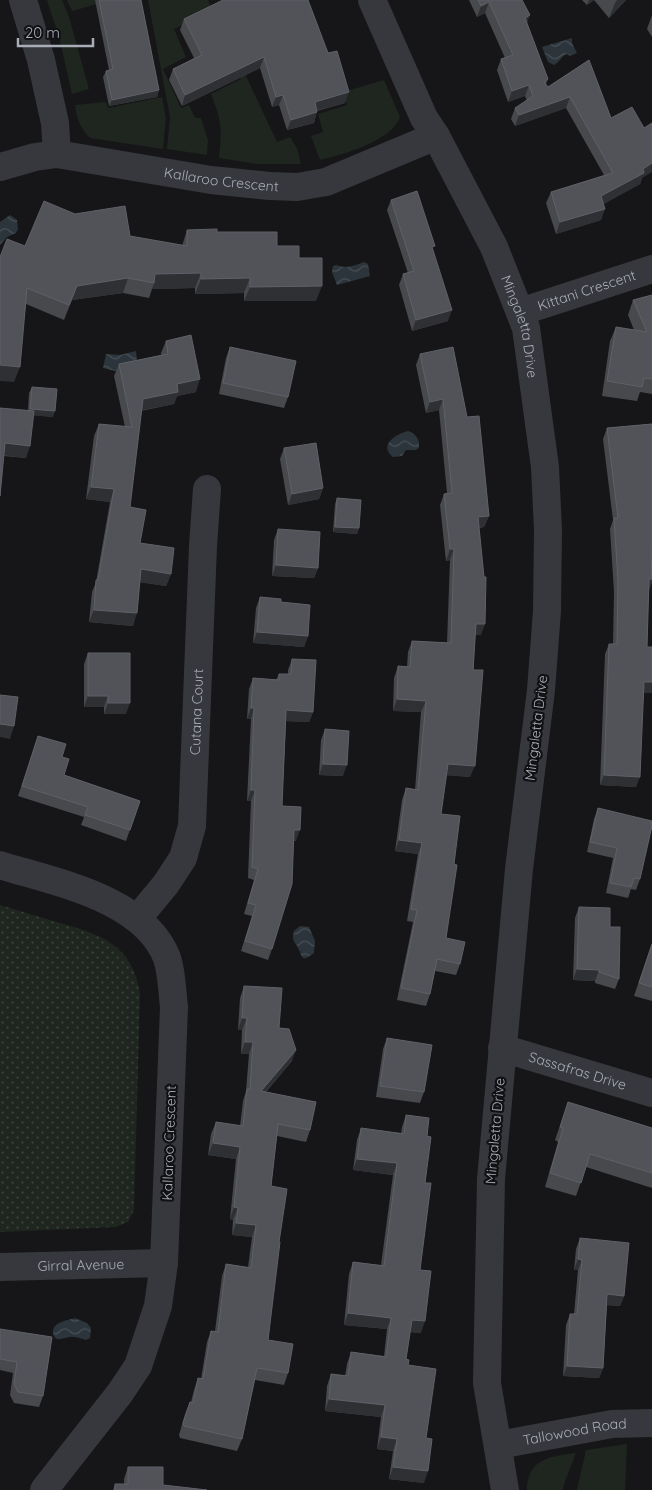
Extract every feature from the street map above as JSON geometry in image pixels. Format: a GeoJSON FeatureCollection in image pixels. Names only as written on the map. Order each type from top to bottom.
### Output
{"type":"FeatureCollection","features":[{"type":"Feature","properties":{"kind":"street"},"geometry":{"type":"LineString","coordinates":[[23,0],[45,77],[55,123],[57,154]]}},
{"type":"Feature","properties":{"kind":"street","name":"Mingaletta Drive"},"geometry":{"type":"LineString","coordinates":[[372,0],[424,118],[436,136],[494,247],[526,328],[545,467],[548,530],[547,611],[541,690],[519,869],[491,1179],[487,1383],[505,1490]]}},
{"type":"Feature","properties":{"kind":"street","name":"Kallaroo Crescent"},"geometry":{"type":"LineString","coordinates":[[0,167],[35,157],[57,154],[211,180],[297,187],[326,182],[436,136]]}},
{"type":"Feature","properties":{"kind":"street","name":"Kittani Crescent"},"geometry":{"type":"LineString","coordinates":[[520,312],[652,269]]}},
{"type":"Feature","properties":{"kind":"street","name":"Cutana Court"},"geometry":{"type":"LineString","coordinates":[[137,919],[166,884],[183,858],[192,826],[202,546],[207,489]]}},
{"type":"Feature","properties":{"kind":"street","name":"Kallaroo Crescent"},"geometry":{"type":"LineString","coordinates":[[0,865],[92,894],[116,904],[137,919],[153,934],[166,957],[171,977],[174,1007],[164,1263],[158,1306],[138,1366],[120,1393],[44,1490]]}},
{"type":"Feature","properties":{"kind":"street","name":"Sassafras Drive"},"geometry":{"type":"LineString","coordinates":[[502,1048],[652,1093]]}},
{"type":"Feature","properties":{"kind":"street","name":"Girral Avenue"},"geometry":{"type":"LineString","coordinates":[[0,1267],[164,1263]]}},
{"type":"Feature","properties":{"kind":"street","name":"Tallowood Road"},"geometry":{"type":"LineString","coordinates":[[498,1445],[612,1424],[652,1423]]}},
{"type":"Feature","properties":{"kind":"shaded area"},"geometry":{"type":"Polygon","coordinates":[[[47,0],[62,0],[69,17],[89,89],[72,94],[59,37],[47,0]]]}},
{"type":"Feature","properties":{"kind":"shaded area"},"geometry":{"type":"Polygon","coordinates":[[[67,0],[112,0],[72,11],[67,0]]]}},
{"type":"Feature","properties":{"kind":"shaded area"},"geometry":{"type":"Polygon","coordinates":[[[148,0],[208,0],[213,12],[216,12],[277,142],[290,137],[297,148],[301,164],[257,164],[219,158],[220,126],[211,94],[241,79],[207,13],[174,29],[186,57],[163,69],[181,108],[189,105],[195,118],[201,118],[208,140],[207,155],[167,149],[170,117],[148,0]]]}},
{"type":"Feature","properties":{"kind":"shaded area"},"geometry":{"type":"Polygon","coordinates":[[[384,80],[400,117],[395,126],[377,140],[365,146],[320,160],[311,136],[323,132],[318,114],[347,105],[343,92],[384,80]]]}},
{"type":"Feature","properties":{"kind":"shaded area"},"geometry":{"type":"Polygon","coordinates":[[[162,97],[166,118],[163,149],[90,138],[80,123],[75,105],[106,102],[108,108],[162,97]]]}},
{"type":"Feature","properties":{"kind":"shaded area"},"geometry":{"type":"Polygon","coordinates":[[[0,905],[75,927],[102,938],[123,953],[136,977],[140,994],[134,1210],[128,1222],[116,1227],[0,1232],[0,905]]]}},
{"type":"Feature","properties":{"kind":"shaded area"},"geometry":{"type":"Polygon","coordinates":[[[627,1444],[625,1490],[577,1490],[586,1450],[627,1444]]]}},
{"type":"Feature","properties":{"kind":"shaded area"},"geometry":{"type":"Polygon","coordinates":[[[576,1453],[563,1490],[527,1490],[528,1480],[536,1465],[550,1458],[576,1453]]]}},
{"type":"Feature","properties":{"kind":"water"},"geometry":{"type":"Polygon","coordinates":[[[572,38],[572,43],[577,53],[570,56],[565,55],[554,65],[548,62],[542,47],[572,38]]]}},
{"type":"Feature","properties":{"kind":"water"},"geometry":{"type":"Polygon","coordinates":[[[10,215],[17,220],[18,229],[16,233],[7,237],[0,245],[0,222],[10,215]]]}},
{"type":"Feature","properties":{"kind":"water"},"geometry":{"type":"Polygon","coordinates":[[[364,262],[368,264],[370,276],[337,285],[332,272],[333,266],[343,267],[364,262]]]}},
{"type":"Feature","properties":{"kind":"water"},"geometry":{"type":"Polygon","coordinates":[[[136,351],[137,361],[141,367],[115,371],[103,368],[106,354],[120,355],[136,351]]]}},
{"type":"Feature","properties":{"kind":"water"},"geometry":{"type":"Polygon","coordinates":[[[408,431],[416,437],[419,442],[419,448],[406,450],[402,456],[393,457],[387,448],[388,444],[394,437],[408,431]]]}},
{"type":"Feature","properties":{"kind":"water"},"geometry":{"type":"Polygon","coordinates":[[[300,926],[309,927],[315,941],[314,953],[306,958],[302,957],[293,939],[294,931],[300,926]]]}},
{"type":"Feature","properties":{"kind":"water"},"geometry":{"type":"Polygon","coordinates":[[[75,1318],[87,1323],[91,1328],[90,1338],[86,1340],[77,1337],[57,1339],[54,1336],[53,1329],[55,1326],[75,1318]]]}},
{"type":"Feature","properties":{"kind":"building"},"geometry":{"type":"Polygon","coordinates":[[[99,0],[141,0],[159,90],[112,100],[106,71],[113,69],[99,0]]]}},
{"type":"Feature","properties":{"kind":"building"},"geometry":{"type":"Polygon","coordinates":[[[223,0],[308,0],[328,53],[337,51],[349,92],[315,102],[317,112],[291,120],[283,95],[276,97],[264,57],[185,95],[173,69],[202,55],[184,19],[223,0]]]}},
{"type":"Feature","properties":{"kind":"building"},"geometry":{"type":"Polygon","coordinates":[[[478,0],[522,0],[530,15],[525,18],[548,79],[544,82],[548,87],[589,60],[611,118],[632,107],[644,128],[652,123],[652,163],[643,169],[644,173],[601,196],[605,209],[560,222],[551,192],[613,173],[570,97],[519,115],[515,108],[533,96],[529,85],[512,91],[501,59],[513,55],[489,2],[481,6],[478,0]]]}},
{"type":"Feature","properties":{"kind":"building"},"geometry":{"type":"Polygon","coordinates":[[[417,191],[435,246],[432,247],[452,310],[416,320],[403,274],[414,271],[391,200],[417,191]]]}},
{"type":"Feature","properties":{"kind":"building"},"geometry":{"type":"Polygon","coordinates":[[[44,201],[75,214],[125,206],[130,236],[187,246],[187,230],[217,229],[217,232],[277,232],[277,246],[299,246],[299,258],[322,258],[322,286],[250,287],[250,278],[201,279],[201,273],[155,274],[154,283],[128,278],[77,286],[69,305],[27,288],[20,367],[0,365],[0,257],[7,239],[25,246],[44,201]]]}},
{"type":"Feature","properties":{"kind":"building"},"geometry":{"type":"Polygon","coordinates":[[[652,295],[652,379],[644,378],[642,387],[607,381],[616,327],[647,332],[633,300],[652,295]]]}},
{"type":"Feature","properties":{"kind":"building"},"geometry":{"type":"Polygon","coordinates":[[[191,335],[200,379],[177,384],[178,392],[143,399],[130,507],[146,510],[140,543],[174,548],[171,574],[141,569],[137,613],[94,610],[96,580],[98,580],[114,489],[91,487],[99,424],[132,427],[119,364],[168,354],[166,341],[191,335]]]}},
{"type":"Feature","properties":{"kind":"building"},"geometry":{"type":"Polygon","coordinates":[[[230,347],[296,361],[288,397],[223,383],[230,347]]]}},
{"type":"Feature","properties":{"kind":"building"},"geometry":{"type":"Polygon","coordinates":[[[453,347],[467,417],[479,416],[489,516],[478,517],[484,577],[486,577],[485,624],[476,624],[473,670],[483,670],[475,766],[448,764],[441,814],[460,816],[454,864],[457,865],[446,938],[465,942],[460,964],[437,959],[430,994],[401,988],[417,910],[411,909],[422,843],[399,840],[406,788],[418,790],[426,701],[397,699],[398,666],[410,667],[412,641],[451,643],[454,549],[450,549],[444,494],[452,493],[443,399],[430,402],[420,354],[453,347]]]}},
{"type":"Feature","properties":{"kind":"building"},"geometry":{"type":"Polygon","coordinates":[[[32,387],[57,389],[55,411],[30,409],[32,387]]]}},
{"type":"Feature","properties":{"kind":"building"},"geometry":{"type":"Polygon","coordinates":[[[0,408],[34,411],[30,446],[5,443],[0,496],[0,408]]]}},
{"type":"Feature","properties":{"kind":"building"},"geometry":{"type":"Polygon","coordinates":[[[652,424],[652,579],[649,579],[647,647],[652,647],[652,682],[644,682],[640,777],[604,775],[609,644],[617,644],[618,581],[614,518],[618,518],[607,428],[652,424]]]}},
{"type":"Feature","properties":{"kind":"building"},"geometry":{"type":"Polygon","coordinates":[[[316,443],[323,488],[292,494],[284,448],[316,443]]]}},
{"type":"Feature","properties":{"kind":"building"},"geometry":{"type":"Polygon","coordinates":[[[337,498],[361,500],[359,528],[335,527],[337,498]]]}},
{"type":"Feature","properties":{"kind":"building"},"geometry":{"type":"Polygon","coordinates":[[[278,529],[320,532],[318,568],[276,565],[278,529]]]}},
{"type":"Feature","properties":{"kind":"building"},"geometry":{"type":"Polygon","coordinates":[[[260,597],[281,599],[281,602],[310,605],[308,636],[257,632],[260,597]]]}},
{"type":"Feature","properties":{"kind":"building"},"geometry":{"type":"Polygon","coordinates":[[[88,653],[130,653],[130,703],[108,703],[108,696],[88,696],[88,653]]]}},
{"type":"Feature","properties":{"kind":"building"},"geometry":{"type":"Polygon","coordinates":[[[292,659],[316,660],[313,712],[286,710],[282,806],[301,807],[300,830],[294,830],[292,884],[272,949],[245,941],[256,905],[248,903],[258,869],[252,867],[255,790],[251,790],[254,708],[251,708],[253,678],[279,680],[279,674],[291,674],[292,659]]]}},
{"type":"Feature","properties":{"kind":"building"},"geometry":{"type":"Polygon","coordinates":[[[0,695],[18,697],[14,726],[0,724],[0,695]]]}},
{"type":"Feature","properties":{"kind":"building"},"geometry":{"type":"Polygon","coordinates":[[[325,729],[349,731],[347,765],[323,764],[325,729]]]}},
{"type":"Feature","properties":{"kind":"building"},"geometry":{"type":"Polygon","coordinates":[[[38,736],[66,744],[62,757],[69,759],[64,775],[140,801],[130,830],[85,815],[88,807],[22,786],[38,736]]]}},
{"type":"Feature","properties":{"kind":"building"},"geometry":{"type":"Polygon","coordinates":[[[598,808],[652,821],[640,879],[634,878],[631,887],[610,883],[617,848],[590,842],[598,808]]]}},
{"type":"Feature","properties":{"kind":"building"},"geometry":{"type":"Polygon","coordinates":[[[579,907],[610,908],[610,927],[620,927],[619,979],[599,972],[599,970],[577,969],[579,907]]]}},
{"type":"Feature","properties":{"kind":"building"},"geometry":{"type":"Polygon","coordinates":[[[652,944],[652,987],[639,983],[652,944]]]}},
{"type":"Feature","properties":{"kind":"building"},"geometry":{"type":"Polygon","coordinates":[[[244,986],[282,988],[279,1028],[289,1029],[296,1050],[261,1091],[316,1102],[310,1130],[278,1124],[271,1186],[287,1189],[268,1340],[293,1344],[288,1373],[257,1368],[242,1439],[184,1426],[183,1423],[190,1402],[193,1403],[198,1378],[203,1379],[211,1331],[218,1332],[226,1264],[251,1268],[256,1225],[236,1223],[238,1208],[234,1207],[240,1147],[213,1143],[216,1122],[243,1126],[247,1089],[250,1089],[253,1042],[245,1042],[247,1018],[242,1018],[244,986]]]}},
{"type":"Feature","properties":{"kind":"building"},"geometry":{"type":"Polygon","coordinates":[[[387,1038],[432,1045],[424,1092],[380,1086],[387,1038]]]}},
{"type":"Feature","properties":{"kind":"building"},"geometry":{"type":"Polygon","coordinates":[[[568,1102],[652,1128],[652,1173],[590,1154],[581,1183],[550,1173],[563,1128],[560,1127],[568,1102]]]}},
{"type":"Feature","properties":{"kind":"building"},"geometry":{"type":"Polygon","coordinates":[[[406,1115],[429,1118],[427,1136],[431,1137],[425,1183],[431,1183],[420,1270],[431,1271],[425,1321],[412,1320],[406,1359],[409,1360],[408,1365],[436,1369],[426,1438],[432,1439],[428,1471],[393,1467],[397,1439],[381,1437],[385,1405],[329,1399],[331,1374],[348,1376],[351,1352],[386,1357],[391,1318],[348,1313],[353,1262],[384,1266],[397,1163],[357,1159],[361,1128],[404,1134],[406,1115]]]}},
{"type":"Feature","properties":{"kind":"building"},"geometry":{"type":"Polygon","coordinates":[[[580,1238],[629,1243],[624,1296],[607,1294],[603,1368],[567,1366],[570,1314],[577,1314],[582,1260],[578,1259],[580,1238]]]}},
{"type":"Feature","properties":{"kind":"building"},"geometry":{"type":"Polygon","coordinates":[[[0,1329],[52,1337],[43,1396],[18,1392],[14,1384],[17,1362],[0,1359],[0,1329]]]}},
{"type":"Feature","properties":{"kind":"building"},"geometry":{"type":"Polygon","coordinates":[[[128,1467],[163,1467],[163,1485],[207,1490],[115,1490],[115,1484],[128,1484],[128,1467]]]}}]}
